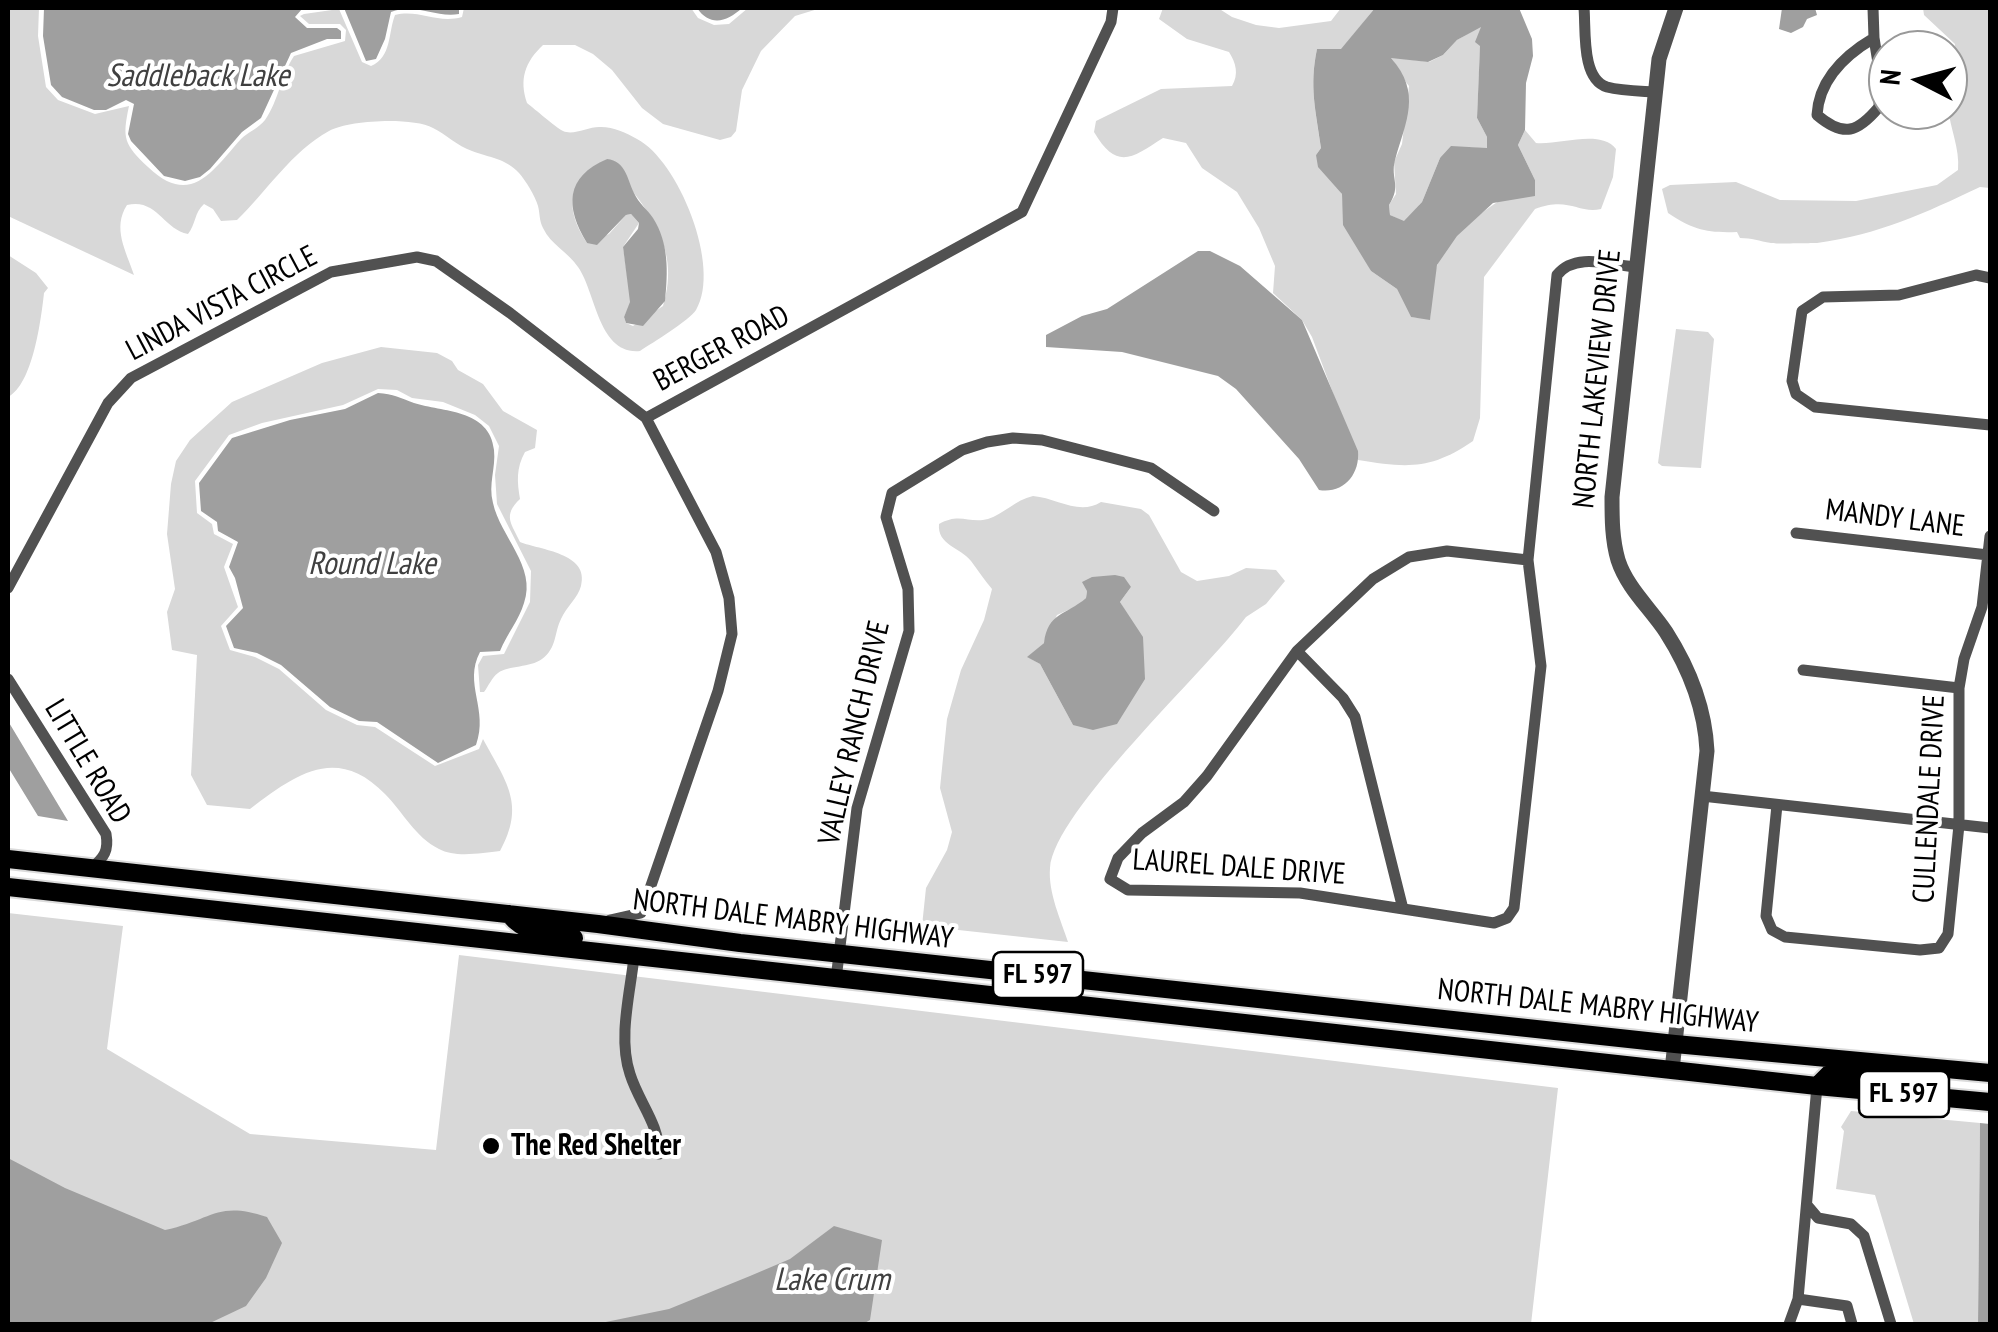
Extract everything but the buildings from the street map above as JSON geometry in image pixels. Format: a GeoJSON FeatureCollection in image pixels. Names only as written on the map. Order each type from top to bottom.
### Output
{"type":"FeatureCollection","features":[{"type":"Feature","properties":{"kind":"main road","name":"NORTH DALE MABRY HIGHWAY"},"geometry":{"type":"LineString","coordinates":[[8,859],[840,954],[1676,1044],[1990,1073]]}},
{"type":"Feature","properties":{"kind":"main road","name":"NORTH DALE MABRY HIGHWAY"},"geometry":{"type":"LineString","coordinates":[[8,887],[1990,1102]]}},
{"type":"Feature","properties":{"kind":"main road"},"geometry":{"type":"LineString","coordinates":[[509,914],[518,925],[532,932],[604,943],[634,957],[658,948],[724,955],[740,943]]}},
{"type":"Feature","properties":{"kind":"main road"},"geometry":{"type":"LineString","coordinates":[[1817,1086],[1831,1072],[1847,1071],[1990,1085]]}},
{"type":"Feature","properties":{"kind":"street","name":"BERGER ROAD"},"geometry":{"type":"LineString","coordinates":[[598,924],[640,913],[718,691],[732,634],[729,598],[716,552],[646,418],[1022,212],[1113,8]]}},
{"type":"Feature","properties":{"kind":"street"},"geometry":{"type":"LineString","coordinates":[[1584,8],[1595,80],[1606,87],[1655,92]]}},
{"type":"Feature","properties":{"kind":"street","name":"NORTH LAKEVIEW DRIVE"},"geometry":{"type":"LineString","coordinates":[[1672,1070],[1707,750],[1706,726],[1699,698],[1667,634],[1627,580],[1618,560],[1612,529],[1612,497],[1659,58],[1676,8]]}},
{"type":"Feature","properties":{"kind":"street"},"geometry":{"type":"LineString","coordinates":[[1874,38],[1880,75],[1879,107],[1861,127],[1846,130],[1828,125],[1817,116],[1824,86],[1845,58],[1874,38]]}},
{"type":"Feature","properties":{"kind":"street","name":"LINDA VISTA CIRCLE"},"geometry":{"type":"LineString","coordinates":[[8,588],[108,403],[131,378],[331,272],[396,259],[417,257],[436,261],[510,312],[646,418]]}},
{"type":"Feature","properties":{"kind":"street","name":"LAUREL DALE DRIVE"},"geometry":{"type":"LineString","coordinates":[[1528,560],[1446,551],[1408,557],[1372,579],[1297,652],[1207,776],[1184,802],[1142,833],[1118,858],[1110,879],[1128,890],[1300,893],[1494,922],[1506,918],[1514,908],[1541,666],[1528,560],[1557,275],[1564,266],[1577,261],[1636,268]]}},
{"type":"Feature","properties":{"kind":"street"},"geometry":{"type":"LineString","coordinates":[[1990,278],[1976,275],[1899,295],[1823,297],[1802,311],[1792,381],[1796,394],[1816,406],[1990,425]]}},
{"type":"Feature","properties":{"kind":"street","name":"VALLEY RANCH DRIVE"},"geometry":{"type":"LineString","coordinates":[[836,979],[857,808],[909,632],[908,590],[886,517],[892,493],[962,450],[1013,438],[1044,441],[1150,468],[1214,511]]}},
{"type":"Feature","properties":{"kind":"street","name":"MANDY LANE"},"geometry":{"type":"LineString","coordinates":[[1796,533],[1988,555]]}},
{"type":"Feature","properties":{"kind":"street","name":"CULLENDALE DRIVE"},"geometry":{"type":"LineString","coordinates":[[1777,804],[1766,916],[1772,930],[1784,937],[1920,950],[1939,948],[1948,934],[1959,825],[1959,688],[1964,658],[1982,606],[1990,536]]}},
{"type":"Feature","properties":{"kind":"street"},"geometry":{"type":"LineString","coordinates":[[1297,652],[1343,698],[1355,717],[1404,909]]}},
{"type":"Feature","properties":{"kind":"street"},"geometry":{"type":"LineString","coordinates":[[1803,670],[1959,688]]}},
{"type":"Feature","properties":{"kind":"street","name":"LITTLE ROAD"},"geometry":{"type":"LineString","coordinates":[[8,679],[106,834],[108,846],[103,858],[92,868]]}},
{"type":"Feature","properties":{"kind":"street"},"geometry":{"type":"LineString","coordinates":[[1702,796],[1990,828]]}},
{"type":"Feature","properties":{"kind":"street"},"geometry":{"type":"LineString","coordinates":[[634,957],[624,1049],[630,1077],[659,1135],[660,1154]]}},
{"type":"Feature","properties":{"kind":"street"},"geometry":{"type":"LineString","coordinates":[[1789,1324],[1798,1299],[1817,1086]]}},
{"type":"Feature","properties":{"kind":"street"},"geometry":{"type":"LineString","coordinates":[[1808,1205],[1818,1218],[1851,1224],[1864,1236],[1891,1324]]}},
{"type":"Feature","properties":{"kind":"street"},"geometry":{"type":"LineString","coordinates":[[1798,1299],[1846,1306],[1852,1324]]}},
{"type":"Feature","properties":{"kind":"shaded area"},"geometry":{"type":"Polygon","coordinates":[[[8,8],[39,8],[38,36],[46,87],[58,100],[95,114],[129,106],[126,134],[134,152],[163,179],[189,185],[210,173],[265,120],[294,56],[345,41],[346,30],[340,24],[309,24],[300,16],[304,14],[339,9],[362,62],[371,66],[386,51],[395,15],[453,19],[462,17],[464,8],[691,8],[698,18],[714,25],[729,24],[748,8],[821,8],[795,16],[761,51],[742,90],[736,131],[720,140],[663,124],[642,108],[612,70],[575,45],[543,45],[528,64],[524,79],[527,103],[563,131],[606,127],[637,139],[667,169],[692,216],[704,268],[703,291],[696,310],[640,351],[626,350],[607,333],[584,278],[546,234],[535,198],[514,168],[411,122],[351,124],[329,131],[292,160],[237,220],[221,221],[204,204],[188,234],[146,206],[127,205],[121,231],[134,275],[8,216],[8,8]],[[607,159],[577,184],[572,206],[587,243],[609,234],[626,215],[631,214],[639,223],[623,247],[631,302],[624,317],[633,326],[663,306],[668,263],[656,226],[607,159]]]}},
{"type":"Feature","properties":{"kind":"shaded area"},"geometry":{"type":"Polygon","coordinates":[[[1163,8],[1218,8],[1256,25],[1279,28],[1331,21],[1341,8],[1375,8],[1341,50],[1317,49],[1313,87],[1321,148],[1316,155],[1342,194],[1344,214],[1371,271],[1397,289],[1411,317],[1430,319],[1436,269],[1456,236],[1493,205],[1535,180],[1518,145],[1525,130],[1536,143],[1590,139],[1609,143],[1616,149],[1613,177],[1601,209],[1556,204],[1535,209],[1484,277],[1480,418],[1473,441],[1431,462],[1391,464],[1358,460],[1312,337],[1302,320],[1273,293],[1275,266],[1259,228],[1237,192],[1202,168],[1186,143],[1163,138],[1126,157],[1110,152],[1102,144],[1094,132],[1096,121],[1161,89],[1232,86],[1234,82],[1236,69],[1229,52],[1187,39],[1159,19],[1163,8]]]}},
{"type":"Feature","properties":{"kind":"shaded area"},"geometry":{"type":"Polygon","coordinates":[[[1923,8],[1990,8],[1990,188],[1980,187],[1881,229],[1817,243],[1740,238],[1737,232],[1693,227],[1668,213],[1662,189],[1670,185],[1736,182],[1780,200],[1856,201],[1937,185],[1958,170],[1952,130],[1968,130],[1968,30],[1940,30],[1924,15],[1923,8]]]}},
{"type":"Feature","properties":{"kind":"shaded area"},"geometry":{"type":"Polygon","coordinates":[[[1481,26],[1477,118],[1487,137],[1487,149],[1468,147],[1440,158],[1422,202],[1404,222],[1390,215],[1389,205],[1396,194],[1394,162],[1402,144],[1409,86],[1390,57],[1429,62],[1481,26]]]}},
{"type":"Feature","properties":{"kind":"shaded area"},"geometry":{"type":"Polygon","coordinates":[[[8,255],[36,273],[48,288],[30,366],[17,390],[8,397],[8,255]]]}},
{"type":"Feature","properties":{"kind":"shaded area"},"geometry":{"type":"Polygon","coordinates":[[[1676,329],[1708,332],[1714,339],[1701,468],[1658,463],[1676,329]]]}},
{"type":"Feature","properties":{"kind":"shaded area"},"geometry":{"type":"Polygon","coordinates":[[[381,347],[437,353],[483,384],[503,411],[537,430],[535,448],[525,452],[520,464],[520,499],[511,510],[512,525],[520,542],[571,560],[582,575],[581,586],[561,619],[550,650],[537,662],[498,673],[480,692],[478,665],[483,656],[504,654],[530,602],[531,571],[497,504],[499,446],[489,426],[475,415],[443,402],[412,398],[397,390],[378,389],[343,405],[262,423],[229,435],[195,481],[197,513],[212,524],[214,534],[233,544],[224,567],[238,607],[221,626],[230,650],[279,669],[326,710],[357,725],[375,727],[435,766],[479,749],[483,739],[505,781],[512,806],[512,820],[500,851],[461,854],[439,849],[416,831],[385,794],[350,770],[316,770],[300,776],[250,809],[207,805],[191,775],[197,655],[172,650],[167,612],[175,589],[167,534],[176,461],[190,440],[232,402],[322,363],[381,347]]]}},
{"type":"Feature","properties":{"kind":"shaded area"},"geometry":{"type":"Polygon","coordinates":[[[1042,497],[1076,507],[1101,502],[1141,509],[1149,515],[1181,572],[1197,581],[1229,576],[1246,568],[1276,570],[1285,581],[1266,604],[1246,617],[1134,741],[1077,812],[1058,843],[1050,868],[1051,887],[1068,942],[922,926],[926,888],[947,850],[952,832],[940,788],[947,719],[992,589],[971,561],[945,541],[939,524],[953,519],[988,519],[1027,498],[1042,497]],[[1131,587],[1087,591],[1086,598],[1077,606],[1057,615],[1044,643],[1028,657],[1040,664],[1073,725],[1129,618],[1120,602],[1131,587]]]}},
{"type":"Feature","properties":{"kind":"shaded area"},"geometry":{"type":"Polygon","coordinates":[[[8,913],[123,926],[107,1049],[250,1134],[436,1150],[459,955],[1558,1088],[1531,1324],[8,1324],[8,913]]]}},
{"type":"Feature","properties":{"kind":"shaded area"},"geometry":{"type":"Polygon","coordinates":[[[1851,1111],[1980,1123],[1978,1324],[1914,1324],[1875,1195],[1836,1189],[1844,1131],[1841,1127],[1851,1111]]]}},
{"type":"Feature","properties":{"kind":"water","name":"Saddleback Lake"},"geometry":{"type":"Polygon","coordinates":[[[44,8],[314,8],[302,9],[295,17],[307,28],[337,28],[341,39],[327,39],[291,53],[261,118],[242,132],[210,169],[185,181],[164,176],[131,141],[128,134],[134,104],[126,100],[106,110],[94,110],[62,97],[51,85],[43,36],[44,8]]]}},
{"type":"Feature","properties":{"kind":"water","name":"Saddleback Lake"},"geometry":{"type":"Polygon","coordinates":[[[344,8],[459,8],[459,14],[409,9],[391,12],[376,59],[366,61],[344,8]]]}},
{"type":"Feature","properties":{"kind":"water"},"geometry":{"type":"Polygon","coordinates":[[[697,8],[742,8],[730,17],[713,20],[697,8]]]}},
{"type":"Feature","properties":{"kind":"water"},"geometry":{"type":"Polygon","coordinates":[[[1375,8],[1519,8],[1532,39],[1525,130],[1518,145],[1535,180],[1535,196],[1493,203],[1457,236],[1437,265],[1430,320],[1411,317],[1397,289],[1371,271],[1343,225],[1342,194],[1318,167],[1316,155],[1321,148],[1313,87],[1317,49],[1341,49],[1375,8]],[[1481,27],[1428,62],[1391,58],[1406,83],[1409,108],[1394,167],[1390,215],[1404,221],[1422,202],[1440,158],[1451,146],[1487,148],[1487,137],[1477,118],[1480,46],[1475,42],[1481,27]]]}},
{"type":"Feature","properties":{"kind":"water"},"geometry":{"type":"Polygon","coordinates":[[[1782,8],[1815,8],[1817,15],[1791,33],[1779,29],[1782,8]]]}},
{"type":"Feature","properties":{"kind":"water"},"geometry":{"type":"Polygon","coordinates":[[[607,159],[622,167],[636,197],[653,218],[665,248],[665,301],[643,326],[626,323],[624,317],[630,302],[623,247],[639,223],[631,214],[626,215],[597,245],[587,243],[575,217],[576,184],[593,166],[607,159]]]}},
{"type":"Feature","properties":{"kind":"water"},"geometry":{"type":"Polygon","coordinates":[[[1198,251],[1210,251],[1240,266],[1302,320],[1358,451],[1353,475],[1342,486],[1319,490],[1299,459],[1236,389],[1218,376],[1122,352],[1046,347],[1046,335],[1082,316],[1107,309],[1198,251]]]}},
{"type":"Feature","properties":{"kind":"water","name":"Round Lake"},"geometry":{"type":"Polygon","coordinates":[[[378,393],[463,414],[484,427],[494,450],[493,503],[526,577],[524,603],[500,651],[480,652],[475,664],[480,720],[476,745],[438,763],[377,722],[359,721],[330,707],[281,665],[257,653],[234,648],[226,626],[243,608],[229,567],[238,542],[218,531],[217,522],[201,511],[199,483],[232,438],[290,420],[345,409],[378,393]]]}},
{"type":"Feature","properties":{"kind":"water"},"geometry":{"type":"Polygon","coordinates":[[[1115,575],[1124,577],[1131,587],[1120,602],[1143,637],[1145,679],[1117,724],[1093,730],[1073,725],[1040,664],[1027,657],[1044,643],[1054,620],[1086,598],[1082,582],[1115,575]]]}},
{"type":"Feature","properties":{"kind":"water"},"geometry":{"type":"Polygon","coordinates":[[[8,721],[68,821],[38,816],[8,767],[8,721]]]}},
{"type":"Feature","properties":{"kind":"water"},"geometry":{"type":"Polygon","coordinates":[[[1980,1123],[1990,1124],[1990,1324],[1978,1324],[1980,1123]]]}},
{"type":"Feature","properties":{"kind":"water"},"geometry":{"type":"Polygon","coordinates":[[[8,1158],[65,1188],[165,1230],[237,1210],[267,1217],[282,1243],[266,1278],[246,1306],[208,1324],[8,1324],[8,1158]]]}},
{"type":"Feature","properties":{"kind":"water","name":"Lake Crum"},"geometry":{"type":"Polygon","coordinates":[[[834,1226],[882,1240],[870,1320],[863,1324],[596,1324],[669,1309],[750,1276],[790,1259],[834,1226]]]}},
{"type":"Feature","properties":{"kind":"place","name":"The Red Shelter"},"geometry":{"type":"Point","coordinates":[491,1146]}}]}
